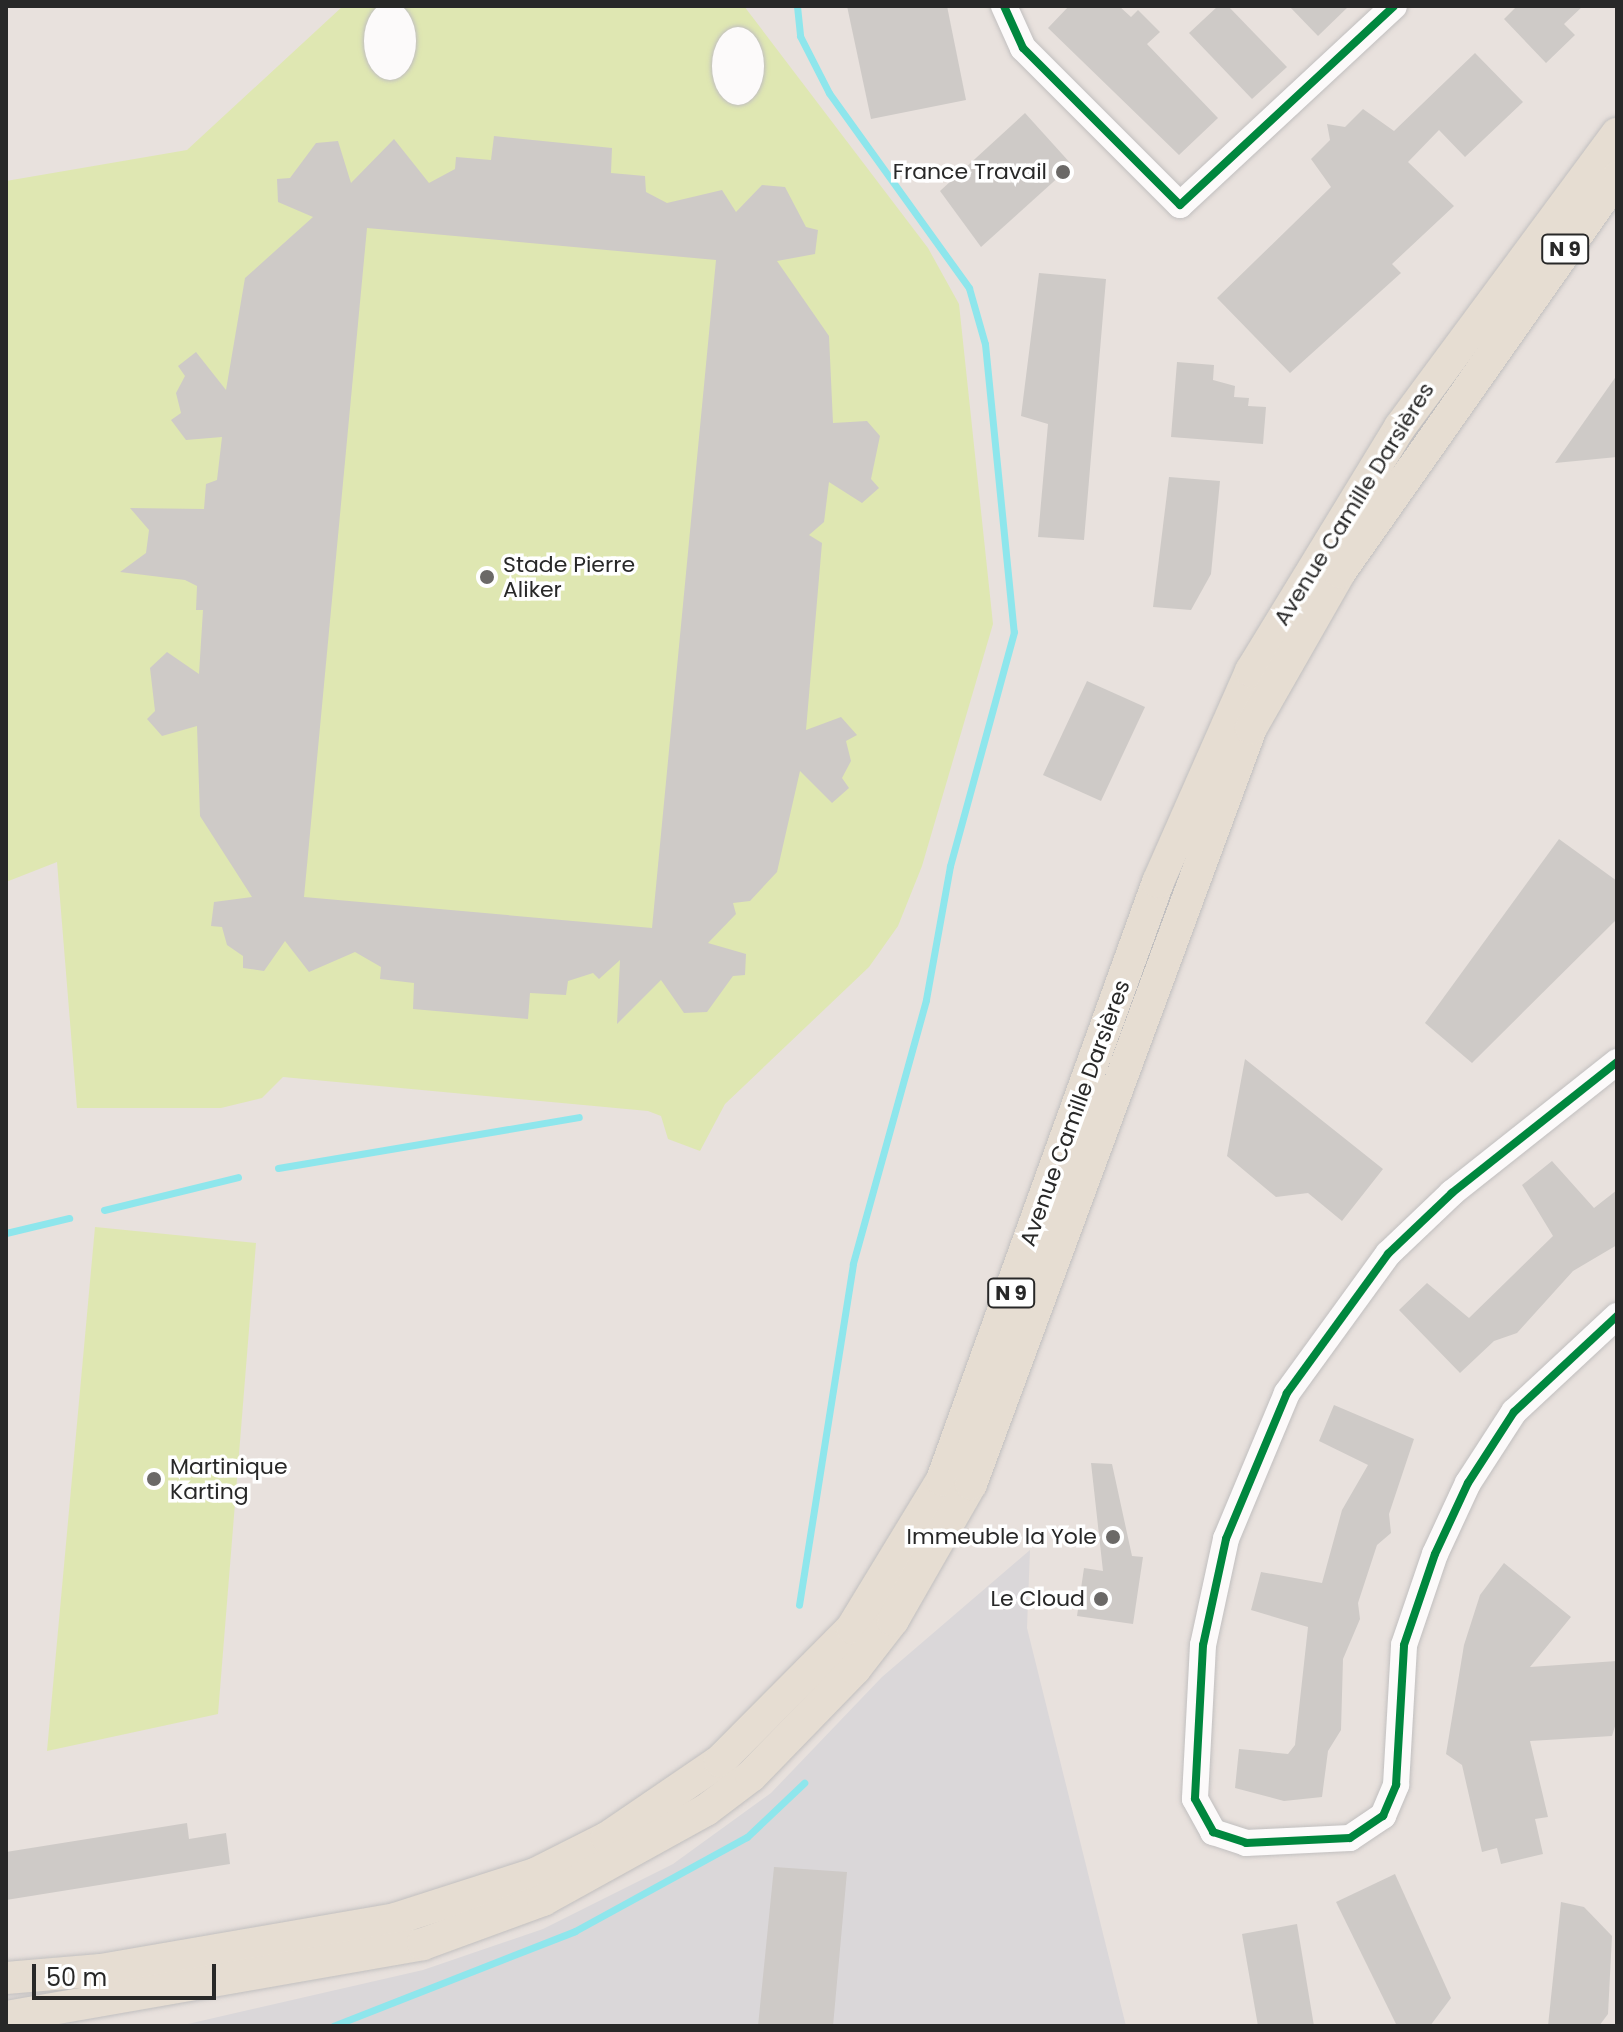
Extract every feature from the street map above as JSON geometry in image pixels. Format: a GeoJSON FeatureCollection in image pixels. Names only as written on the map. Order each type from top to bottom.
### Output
{"type":"FeatureCollection","features":[{"type":"Feature","properties":{"kind":"main road","name":"Avenue Camille Darsières"},"geometry":{"type":"LineString","coordinates":[[6,1978],[101,1970],[395,1919],[535,1874],[607,1838],[720,1761],[843,1638],[942,1480],[1158,882],[1251,671],[1400,427],[1617,134]]}},
{"type":"Feature","properties":{"kind":"main road","name":"Avenue Camille Darsières"},"geometry":{"type":"LineString","coordinates":[[6,2017],[423,1944],[530,1906],[706,1810],[751,1776],[855,1669],[893,1620],[971,1484],[1251,728],[1340,572],[1617,178]]}},
{"type":"Feature","properties":{"kind":"street"},"geometry":{"type":"LineString","coordinates":[[1004,6],[1023,48],[1180,205],[1394,6]]}},
{"type":"Feature","properties":{"kind":"street"},"geometry":{"type":"LineString","coordinates":[[1617,1062],[1452,1193],[1388,1254],[1287,1393],[1226,1539],[1203,1645],[1195,1799],[1213,1832],[1246,1843],[1350,1838],[1383,1816],[1396,1785],[1404,1645],[1435,1554],[1468,1483],[1514,1412],[1617,1316]]}},
{"type":"Feature","properties":{"kind":"shaded area"},"geometry":{"type":"Polygon","coordinates":[[[1030,1550],[1027,1628],[1126,2026],[179,2026],[423,1970],[543,1929],[673,1864],[771,1793],[882,1677],[1030,1550]]]}},
{"type":"Feature","properties":{"kind":"green space"},"geometry":{"type":"Polygon","coordinates":[[[343,6],[744,6],[928,248],[959,304],[993,624],[922,866],[898,926],[869,967],[725,1104],[700,1151],[668,1139],[661,1116],[648,1111],[283,1077],[262,1098],[221,1108],[77,1108],[57,862],[6,882],[6,181],[187,150],[343,6]]]}},
{"type":"Feature","properties":{"kind":"green space","name":"Martinique Karting"},"geometry":{"type":"Polygon","coordinates":[[[95,1227],[256,1243],[218,1714],[47,1751],[95,1227]]]}},
{"type":"Feature","properties":{"kind":"building"},"geometry":{"type":"Polygon","coordinates":[[[847,6],[947,6],[966,100],[871,119],[847,6]]]}},
{"type":"Feature","properties":{"kind":"building"},"geometry":{"type":"Polygon","coordinates":[[[1069,6],[1119,6],[1131,17],[1138,10],[1160,32],[1147,44],[1218,118],[1179,155],[1048,28],[1069,6]]]}},
{"type":"Feature","properties":{"kind":"building"},"geometry":{"type":"Polygon","coordinates":[[[1218,6],[1228,6],[1287,67],[1252,99],[1189,33],[1218,6]]]}},
{"type":"Feature","properties":{"kind":"building"},"geometry":{"type":"Polygon","coordinates":[[[1289,6],[1349,6],[1318,36],[1289,6]]]}},
{"type":"Feature","properties":{"kind":"building"},"geometry":{"type":"Polygon","coordinates":[[[1517,6],[1583,6],[1564,24],[1575,35],[1546,63],[1504,19],[1517,6]]]}},
{"type":"Feature","properties":{"kind":"building"},"geometry":{"type":"Polygon","coordinates":[[[1475,53],[1523,102],[1465,157],[1439,130],[1408,162],[1454,206],[1392,264],[1401,273],[1290,373],[1217,298],[1331,187],[1311,159],[1330,140],[1327,124],[1345,127],[1363,109],[1394,131],[1475,53]]]}},
{"type":"Feature","properties":{"kind":"building"},"geometry":{"type":"Polygon","coordinates":[[[1025,113],[1072,165],[981,247],[940,191],[1025,113]]]}},
{"type":"Feature","properties":{"kind":"building"},"geometry":{"type":"Polygon","coordinates":[[[494,136],[612,148],[611,173],[645,176],[646,192],[667,203],[722,190],[736,212],[762,185],[785,187],[806,227],[818,230],[815,254],[777,261],[829,336],[833,423],[867,421],[880,436],[871,479],[879,488],[862,503],[829,482],[824,522],[809,535],[822,543],[806,730],[841,717],[857,735],[846,741],[851,761],[842,778],[849,788],[832,803],[800,771],[777,872],[750,901],[733,903],[736,914],[708,943],[746,954],[745,975],[733,976],[707,1012],[684,1013],[661,980],[617,1024],[620,960],[599,979],[593,973],[568,981],[566,995],[530,993],[528,1019],[413,1009],[414,983],[380,979],[381,967],[355,952],[309,972],[285,941],[264,971],[243,968],[243,956],[227,945],[222,927],[211,926],[214,902],[252,897],[200,816],[197,726],[162,736],[147,719],[155,711],[150,668],[167,652],[199,674],[203,610],[196,610],[197,586],[185,580],[120,572],[146,553],[149,530],[130,508],[204,509],[206,484],[217,480],[222,437],[186,440],[171,420],[181,413],[176,393],[185,376],[178,366],[196,352],[226,390],[245,278],[313,217],[278,202],[277,179],[290,178],[316,143],[338,141],[351,183],[394,139],[429,183],[455,169],[456,157],[491,160],[494,136]],[[367,228],[304,897],[652,928],[716,260],[367,228]]]}},
{"type":"Feature","properties":{"kind":"building"},"geometry":{"type":"Polygon","coordinates":[[[1039,273],[1106,279],[1084,540],[1038,537],[1048,424],[1021,416],[1039,273]]]}},
{"type":"Feature","properties":{"kind":"building"},"geometry":{"type":"Polygon","coordinates":[[[1177,362],[1214,365],[1213,380],[1235,386],[1234,397],[1249,398],[1248,406],[1266,407],[1263,444],[1171,437],[1177,362]]]}},
{"type":"Feature","properties":{"kind":"building"},"geometry":{"type":"Polygon","coordinates":[[[1617,375],[1617,457],[1555,463],[1617,375]]]}},
{"type":"Feature","properties":{"kind":"building"},"geometry":{"type":"Polygon","coordinates":[[[1169,477],[1220,481],[1211,574],[1191,610],[1153,607],[1169,477]]]}},
{"type":"Feature","properties":{"kind":"building"},"geometry":{"type":"Polygon","coordinates":[[[1087,681],[1145,707],[1101,801],[1043,775],[1087,681]]]}},
{"type":"Feature","properties":{"kind":"building"},"geometry":{"type":"Polygon","coordinates":[[[1559,839],[1617,881],[1617,919],[1472,1063],[1425,1023],[1559,839]]]}},
{"type":"Feature","properties":{"kind":"building"},"geometry":{"type":"Polygon","coordinates":[[[1245,1059],[1383,1169],[1342,1221],[1308,1193],[1276,1197],[1227,1156],[1245,1059]]]}},
{"type":"Feature","properties":{"kind":"building"},"geometry":{"type":"Polygon","coordinates":[[[1552,1161],[1594,1208],[1617,1190],[1617,1245],[1573,1271],[1517,1333],[1494,1341],[1460,1373],[1399,1310],[1427,1283],[1469,1318],[1553,1236],[1522,1185],[1552,1161]]]}},
{"type":"Feature","properties":{"kind":"building"},"geometry":{"type":"Polygon","coordinates":[[[1334,1405],[1414,1439],[1389,1514],[1391,1533],[1377,1545],[1358,1603],[1360,1619],[1343,1659],[1341,1730],[1328,1751],[1322,1797],[1284,1801],[1235,1788],[1239,1749],[1288,1754],[1295,1745],[1308,1627],[1251,1610],[1261,1572],[1322,1583],[1342,1510],[1368,1465],[1319,1441],[1334,1405]]]}},
{"type":"Feature","properties":{"kind":"building","name":"Immeuble la Yole"},"geometry":{"type":"Polygon","coordinates":[[[1091,1463],[1112,1464],[1132,1556],[1143,1557],[1133,1624],[1077,1616],[1084,1568],[1103,1571],[1091,1463]]]}},
{"type":"Feature","properties":{"kind":"building"},"geometry":{"type":"Polygon","coordinates":[[[1504,1563],[1571,1617],[1530,1667],[1617,1661],[1617,1720],[1612,1736],[1530,1741],[1548,1817],[1535,1819],[1543,1854],[1501,1864],[1497,1848],[1482,1852],[1462,1765],[1446,1754],[1464,1645],[1480,1595],[1504,1563]]]}},
{"type":"Feature","properties":{"kind":"building"},"geometry":{"type":"Polygon","coordinates":[[[187,1823],[189,1839],[226,1833],[230,1864],[6,1900],[6,1852],[187,1823]]]}},
{"type":"Feature","properties":{"kind":"building"},"geometry":{"type":"Polygon","coordinates":[[[774,1867],[847,1872],[833,2026],[758,2026],[774,1867]]]}},
{"type":"Feature","properties":{"kind":"building"},"geometry":{"type":"Polygon","coordinates":[[[1395,1874],[1451,1998],[1430,2026],[1397,2026],[1336,1902],[1395,1874]]]}},
{"type":"Feature","properties":{"kind":"building"},"geometry":{"type":"Polygon","coordinates":[[[1561,1902],[1584,1907],[1612,1936],[1608,2014],[1599,2026],[1548,2026],[1561,1902]]]}},
{"type":"Feature","properties":{"kind":"building"},"geometry":{"type":"Polygon","coordinates":[[[1297,1924],[1314,2026],[1258,2026],[1242,1934],[1297,1924]]]}},
{"type":"Feature","properties":{"kind":"waterway"},"geometry":{"type":"LineString","coordinates":[[797,6],[800,36],[829,93],[969,288],[985,344],[1014,632],[950,866],[926,1000],[853,1264],[799,1605]]}},
{"type":"Feature","properties":{"kind":"waterway"},"geometry":{"type":"LineString","coordinates":[[278,1168],[579,1117]]}},
{"type":"Feature","properties":{"kind":"waterway"},"geometry":{"type":"LineString","coordinates":[[104,1210],[238,1177]]}},
{"type":"Feature","properties":{"kind":"waterway"},"geometry":{"type":"LineString","coordinates":[[6,1233],[69,1218]]}},
{"type":"Feature","properties":{"kind":"waterway"},"geometry":{"type":"LineString","coordinates":[[333,2026],[575,1931],[747,1837],[804,1783]]}},
{"type":"Feature","properties":{"kind":"cycle path"},"geometry":{"type":"LineString","coordinates":[[1004,6],[1023,48],[1180,205],[1394,6]]}},
{"type":"Feature","properties":{"kind":"cycle path"},"geometry":{"type":"LineString","coordinates":[[1617,1062],[1452,1193],[1388,1254],[1287,1393],[1226,1539],[1203,1645],[1195,1799],[1213,1832],[1246,1843],[1350,1838],[1383,1816],[1396,1785],[1404,1645],[1435,1554],[1468,1483],[1514,1412],[1617,1316]]}},
{"type":"Feature","properties":{"kind":"place","name":"France Travail"},"geometry":{"type":"Point","coordinates":[1063,172]}},
{"type":"Feature","properties":{"kind":"place","name":"Stade Pierre Aliker"},"geometry":{"type":"Point","coordinates":[487,577]}},
{"type":"Feature","properties":{"kind":"place","name":"Martinique Karting"},"geometry":{"type":"Point","coordinates":[154,1479]}},
{"type":"Feature","properties":{"kind":"place","name":"Immeuble la Yole"},"geometry":{"type":"Point","coordinates":[1113,1537]}},
{"type":"Feature","properties":{"kind":"place","name":"Le Cloud"},"geometry":{"type":"Point","coordinates":[1101,1599]}}]}
